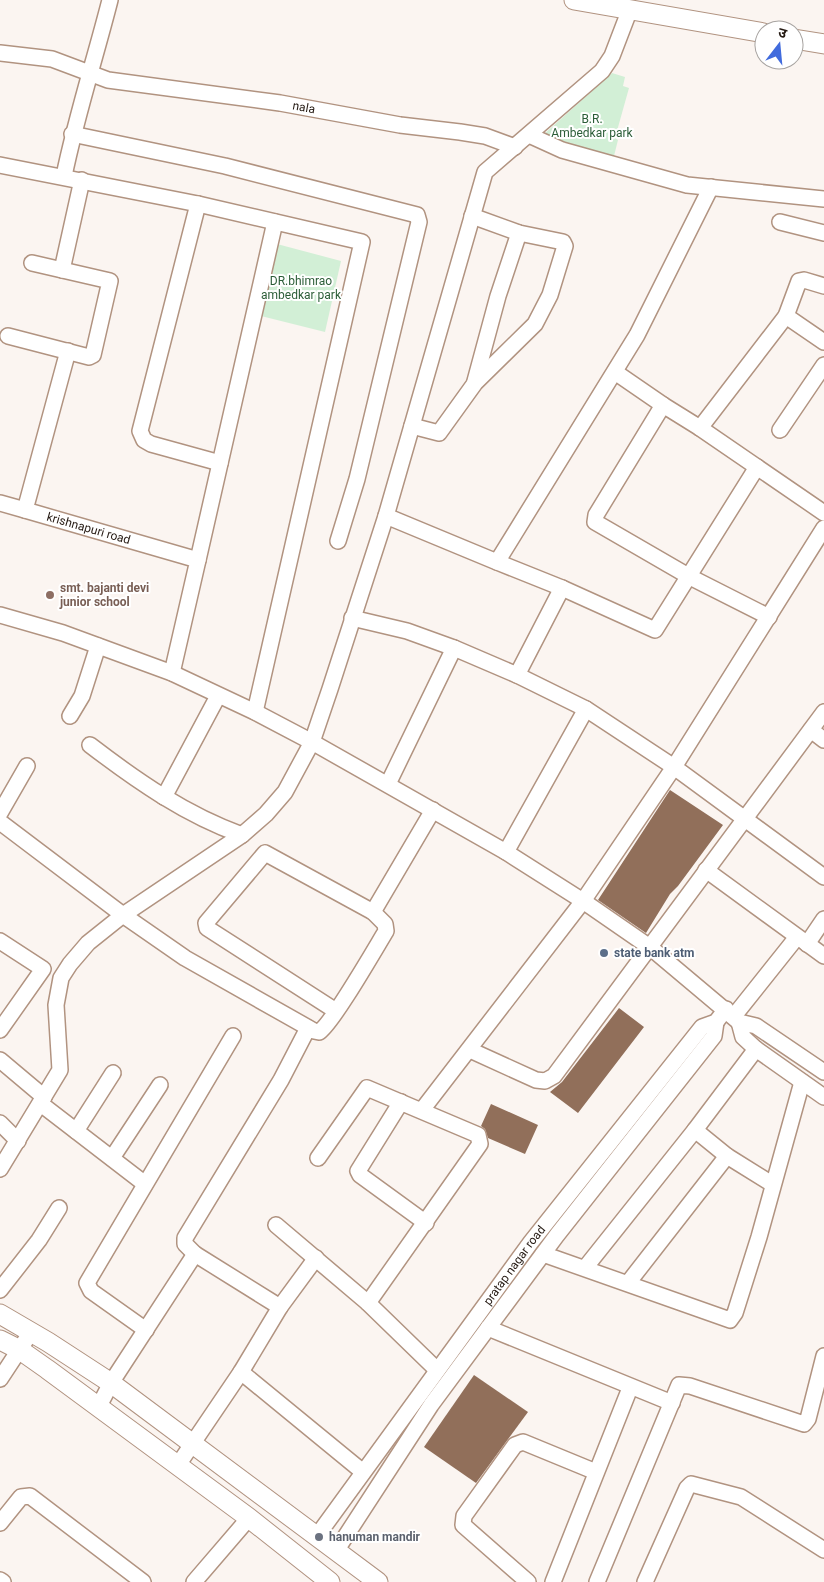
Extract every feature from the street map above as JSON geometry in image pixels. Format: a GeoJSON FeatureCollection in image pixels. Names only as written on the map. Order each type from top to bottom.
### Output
{"type":"FeatureCollection","features":[{"type":"Feature","properties":{"kind":"main road"},"geometry":{"type":"LineString","coordinates":[[582,1],[754,31]]}},
{"type":"Feature","properties":{"kind":"main road"},"geometry":{"type":"LineString","coordinates":[[804,41],[824,44]]}},
{"type":"Feature","properties":{"kind":"main road"},"geometry":{"type":"LineString","coordinates":[[0,1314],[111,1383],[378,1582]]}},
{"type":"Feature","properties":{"kind":"main road"},"geometry":{"type":"LineString","coordinates":[[0,1340],[20,1350],[99,1406],[249,1518],[330,1582]]}},
{"type":"Feature","properties":{"kind":"street"},"geometry":{"type":"LineString","coordinates":[[64,176],[72,134],[91,75],[110,0]]}},
{"type":"Feature","properties":{"kind":"street"},"geometry":{"type":"LineString","coordinates":[[0,1169],[42,1101],[61,1065],[56,1016],[62,978],[79,952],[122,915],[242,835],[266,814],[285,792],[312,742],[386,516],[486,170],[602,71],[612,56],[630,9]]}},
{"type":"Feature","properties":{"kind":"street","name":"nala"},"geometry":{"type":"LineString","coordinates":[[0,53],[52,59],[71,65],[91,75],[118,81],[280,103],[400,124],[521,142],[562,150],[687,185],[824,199]]}},
{"type":"Feature","properties":{"kind":"street"},"geometry":{"type":"LineString","coordinates":[[72,134],[225,166],[417,215],[419,222],[357,479],[338,541]]}},
{"type":"Feature","properties":{"kind":"street"},"geometry":{"type":"LineString","coordinates":[[0,167],[64,176],[198,204],[362,242],[255,712]]}},
{"type":"Feature","properties":{"kind":"street"},"geometry":{"type":"LineString","coordinates":[[62,270],[82,180]]}},
{"type":"Feature","properties":{"kind":"street"},"geometry":{"type":"LineString","coordinates":[[497,562],[638,336],[711,187]]}},
{"type":"Feature","properties":{"kind":"street"},"geometry":{"type":"LineString","coordinates":[[198,204],[140,431],[144,440],[151,444],[220,463]]}},
{"type":"Feature","properties":{"kind":"street"},"geometry":{"type":"LineString","coordinates":[[412,426],[439,433],[475,383],[535,324],[550,295],[565,246],[560,241],[519,233],[472,216]]}},
{"type":"Feature","properties":{"kind":"street"},"geometry":{"type":"LineString","coordinates":[[172,673],[274,222]]}},
{"type":"Feature","properties":{"kind":"street"},"geometry":{"type":"LineString","coordinates":[[780,222],[824,233]]}},
{"type":"Feature","properties":{"kind":"street"},"geometry":{"type":"LineString","coordinates":[[475,383],[498,296],[519,233]]}},
{"type":"Feature","properties":{"kind":"street"},"geometry":{"type":"LineString","coordinates":[[8,336],[89,357],[93,355],[110,282],[32,263]]}},
{"type":"Feature","properties":{"kind":"street"},"geometry":{"type":"LineString","coordinates":[[700,428],[786,316],[799,281],[804,280],[824,286]]}},
{"type":"Feature","properties":{"kind":"street"},"geometry":{"type":"LineString","coordinates":[[786,316],[824,342]]}},
{"type":"Feature","properties":{"kind":"street"},"geometry":{"type":"LineString","coordinates":[[25,510],[68,351]]}},
{"type":"Feature","properties":{"kind":"street"},"geometry":{"type":"LineString","coordinates":[[780,430],[824,365]]}},
{"type":"Feature","properties":{"kind":"street"},"geometry":{"type":"LineString","coordinates":[[614,372],[824,513]]}},
{"type":"Feature","properties":{"kind":"street"},"geometry":{"type":"LineString","coordinates":[[663,405],[596,515],[595,522],[690,577],[769,617]]}},
{"type":"Feature","properties":{"kind":"street"},"geometry":{"type":"LineString","coordinates":[[386,516],[562,588],[655,630],[690,577],[757,467]]}},
{"type":"Feature","properties":{"kind":"street","name":"krishnapuri road"},"geometry":{"type":"LineString","coordinates":[[0,502],[198,560]]}},
{"type":"Feature","properties":{"kind":"street"},"geometry":{"type":"LineString","coordinates":[[422,1110],[583,901],[674,767],[824,528]]}},
{"type":"Feature","properties":{"kind":"street"},"geometry":{"type":"LineString","coordinates":[[517,674],[562,588]]}},
{"type":"Feature","properties":{"kind":"street"},"geometry":{"type":"LineString","coordinates":[[0,614],[98,646],[172,673],[255,712],[388,784],[506,852],[583,901],[651,948],[733,1016],[756,1026],[824,1072]]}},
{"type":"Feature","properties":{"kind":"street"},"geometry":{"type":"LineString","coordinates":[[352,618],[407,631],[454,648],[517,674],[586,709],[674,767],[824,877]]}},
{"type":"Feature","properties":{"kind":"street"},"geometry":{"type":"LineString","coordinates":[[70,716],[82,696],[98,646]]}},
{"type":"Feature","properties":{"kind":"street"},"geometry":{"type":"LineString","coordinates":[[388,784],[454,648]]}},
{"type":"Feature","properties":{"kind":"street"},"geometry":{"type":"LineString","coordinates":[[164,797],[218,696]]}},
{"type":"Feature","properties":{"kind":"street"},"geometry":{"type":"LineString","coordinates":[[506,852],[586,709]]}},
{"type":"Feature","properties":{"kind":"street"},"geometry":{"type":"LineString","coordinates":[[470,1050],[536,1080],[545,1081],[554,1076],[651,948],[706,870],[824,712]]}},
{"type":"Feature","properties":{"kind":"street"},"geometry":{"type":"LineString","coordinates":[[811,730],[824,740]]}},
{"type":"Feature","properties":{"kind":"street"},"geometry":{"type":"LineString","coordinates":[[90,745],[164,797],[197,817],[242,835]]}},
{"type":"Feature","properties":{"kind":"street"},"geometry":{"type":"LineString","coordinates":[[0,813],[27,766]]}},
{"type":"Feature","properties":{"kind":"street"},"geometry":{"type":"LineString","coordinates":[[373,912],[433,810]]}},
{"type":"Feature","properties":{"kind":"street"},"geometry":{"type":"LineString","coordinates":[[0,822],[122,915],[192,962],[314,1031],[321,1030],[336,1011],[386,931],[385,924],[373,912],[265,853],[206,923],[207,928],[336,1011]]}},
{"type":"Feature","properties":{"kind":"street"},"geometry":{"type":"LineString","coordinates":[[706,870],[824,956]]}},
{"type":"Feature","properties":{"kind":"street","name":"pratap nagar road"},"geometry":{"type":"LineString","coordinates":[[317,1536],[531,1242],[702,1027],[733,1016],[802,940],[824,919]]}},
{"type":"Feature","properties":{"kind":"street"},"geometry":{"type":"LineString","coordinates":[[0,941],[43,969],[0,1030]]}},
{"type":"Feature","properties":{"kind":"street"},"geometry":{"type":"LineString","coordinates":[[733,1016],[743,1038],[824,1097]]}},
{"type":"Feature","properties":{"kind":"street"},"geometry":{"type":"LineString","coordinates":[[336,1551],[431,1405],[543,1254],[714,1036],[716,1022]]}},
{"type":"Feature","properties":{"kind":"street"},"geometry":{"type":"LineString","coordinates":[[280,1307],[195,1254],[184,1244],[185,1238],[280,1080],[308,1028]]}},
{"type":"Feature","properties":{"kind":"street"},"geometry":{"type":"LineString","coordinates":[[146,1330],[91,1290],[86,1283],[233,1036]]}},
{"type":"Feature","properties":{"kind":"street"},"geometry":{"type":"LineString","coordinates":[[585,1268],[695,1130],[756,1049]]}},
{"type":"Feature","properties":{"kind":"street"},"geometry":{"type":"LineString","coordinates":[[0,1060],[76,1131],[145,1184]]}},
{"type":"Feature","properties":{"kind":"street"},"geometry":{"type":"LineString","coordinates":[[76,1131],[113,1072]]}},
{"type":"Feature","properties":{"kind":"street"},"geometry":{"type":"LineString","coordinates":[[543,1254],[730,1320],[735,1313],[753,1256],[802,1082]]}},
{"type":"Feature","properties":{"kind":"street"},"geometry":{"type":"LineString","coordinates":[[112,1158],[160,1085]]}},
{"type":"Feature","properties":{"kind":"street"},"geometry":{"type":"LineString","coordinates":[[318,1158],[364,1089],[370,1088],[475,1133],[480,1141],[426,1223],[368,1303]]}},
{"type":"Feature","properties":{"kind":"street"},"geometry":{"type":"LineString","coordinates":[[401,1102],[358,1171],[426,1223]]}},
{"type":"Feature","properties":{"kind":"street"},"geometry":{"type":"LineString","coordinates":[[0,1123],[18,1141]]}},
{"type":"Feature","properties":{"kind":"street"},"geometry":{"type":"LineString","coordinates":[[695,1130],[727,1156],[772,1184]]}},
{"type":"Feature","properties":{"kind":"street"},"geometry":{"type":"LineString","coordinates":[[628,1283],[727,1156]]}},
{"type":"Feature","properties":{"kind":"street"},"geometry":{"type":"LineString","coordinates":[[0,1290],[39,1240],[59,1208]]}},
{"type":"Feature","properties":{"kind":"street"},"geometry":{"type":"LineString","coordinates":[[276,1225],[368,1303],[437,1370]]}},
{"type":"Feature","properties":{"kind":"street"},"geometry":{"type":"LineString","coordinates":[[99,1406],[111,1383],[195,1254]]}},
{"type":"Feature","properties":{"kind":"street"},"geometry":{"type":"LineString","coordinates":[[178,1465],[241,1372],[280,1307],[316,1258]]}},
{"type":"Feature","properties":{"kind":"street"},"geometry":{"type":"LineString","coordinates":[[488,1328],[630,1388],[672,1403]]}},
{"type":"Feature","properties":{"kind":"street"},"geometry":{"type":"LineString","coordinates":[[0,1380],[31,1332]]}},
{"type":"Feature","properties":{"kind":"street"},"geometry":{"type":"LineString","coordinates":[[597,1582],[678,1385],[683,1384],[804,1424],[808,1419],[824,1356]]}},
{"type":"Feature","properties":{"kind":"street"},"geometry":{"type":"LineString","coordinates":[[241,1372],[363,1472]]}},
{"type":"Feature","properties":{"kind":"street"},"geometry":{"type":"LineString","coordinates":[[553,1582],[630,1388]]}},
{"type":"Feature","properties":{"kind":"street"},"geometry":{"type":"LineString","coordinates":[[528,1582],[463,1525],[464,1516],[515,1445],[519,1443],[523,1442],[596,1472]]}},
{"type":"Feature","properties":{"kind":"street"},"geometry":{"type":"LineString","coordinates":[[645,1582],[687,1488],[692,1484],[741,1497],[824,1550]]}},
{"type":"Feature","properties":{"kind":"street"},"geometry":{"type":"LineString","coordinates":[[0,1524],[21,1497],[30,1496],[143,1582]]}},
{"type":"Feature","properties":{"kind":"street"},"geometry":{"type":"LineString","coordinates":[[194,1582],[249,1518]]}},
{"type":"Feature","properties":{"kind":"green space","name":"B.R. Ambedkar park"},"geometry":{"type":"Polygon","coordinates":[[[612,73],[625,77],[623,86],[629,88],[615,138],[618,140],[613,160],[542,136],[612,73]]]}},
{"type":"Feature","properties":{"kind":"green space","name":"DR.bhimrao ambedkar park"},"geometry":{"type":"Polygon","coordinates":[[[277,244],[341,261],[325,332],[261,316],[277,244]]]}},
{"type":"Feature","properties":{"kind":"building"},"geometry":{"type":"Polygon","coordinates":[[[670,790],[723,825],[670,894],[646,933],[598,900],[670,790]]]}},
{"type":"Feature","properties":{"kind":"building"},"geometry":{"type":"Polygon","coordinates":[[[619,1008],[644,1027],[578,1113],[550,1092],[562,1082],[619,1008]]]}},
{"type":"Feature","properties":{"kind":"building"},"geometry":{"type":"Polygon","coordinates":[[[491,1104],[538,1125],[525,1154],[488,1138],[485,1129],[481,1126],[491,1104]]]}},
{"type":"Feature","properties":{"kind":"building"},"geometry":{"type":"Polygon","coordinates":[[[474,1375],[528,1412],[476,1483],[424,1447],[474,1375]]]}},
{"type":"Feature","properties":{"kind":"place","name":"smt. bajanti devi junior school"},"geometry":{"type":"Point","coordinates":[50,595]}},
{"type":"Feature","properties":{"kind":"place","name":"state bank atm"},"geometry":{"type":"Point","coordinates":[604,953]}},
{"type":"Feature","properties":{"kind":"place","name":"hanuman mandir"},"geometry":{"type":"Point","coordinates":[319,1537]}}]}
